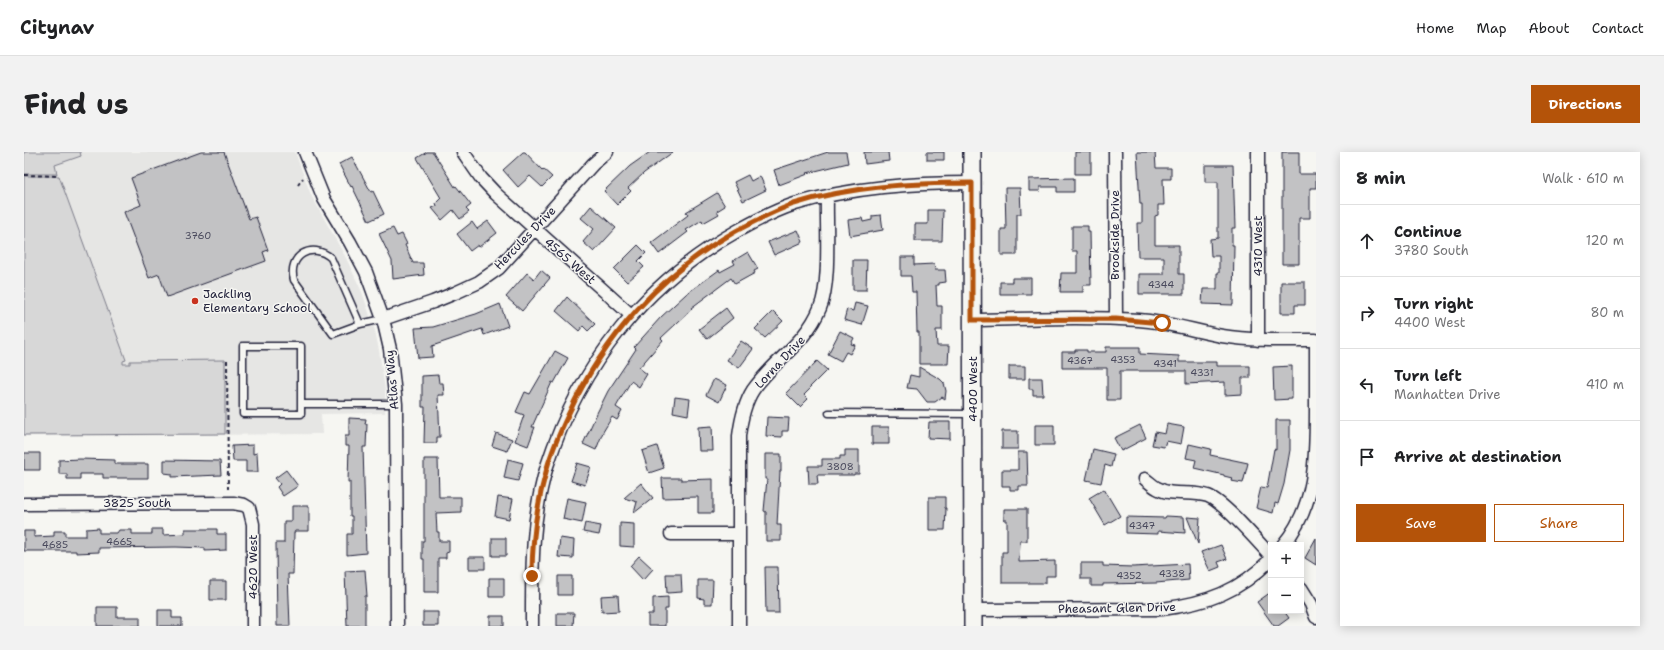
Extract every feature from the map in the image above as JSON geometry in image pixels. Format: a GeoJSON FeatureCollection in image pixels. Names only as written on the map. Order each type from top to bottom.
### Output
{"type":"FeatureCollection","features":[{"type":"Feature","properties":{"kind":"street","name":"Atlas Way"},"geometry":{"type":"LineString","coordinates":[[305,152],[324,199],[350,242],[373,289],[383,319],[393,365],[396,404],[397,626]]}},
{"type":"Feature","properties":{"kind":"street","name":"4565 West"},"geometry":{"type":"LineString","coordinates":[[463,152],[481,178],[496,194],[534,230],[631,315]]}},
{"type":"Feature","properties":{"kind":"street","name":"Hercules Drive"},"geometry":{"type":"LineString","coordinates":[[383,319],[433,302],[479,282],[499,268],[593,164],[607,152]]}},
{"type":"Feature","properties":{"kind":"street","name":"4400 West"},"geometry":{"type":"LineString","coordinates":[[972,152],[973,618]]}},
{"type":"Feature","properties":{"kind":"street","name":"Brookside Drive"},"geometry":{"type":"LineString","coordinates":[[1115,152],[1116,319]]}},
{"type":"Feature","properties":{"kind":"street","name":"4310 West"},"geometry":{"type":"LineString","coordinates":[[1258,152],[1258,340]]}},
{"type":"Feature","properties":{"kind":"street"},"geometry":{"type":"LineString","coordinates":[[532,626],[532,546],[538,506],[547,467],[580,388],[604,350],[631,315],[674,273],[719,241],[758,220],[793,204],[827,196],[897,185],[972,183]]}},
{"type":"Feature","properties":{"kind":"street","name":"Lorna Drive"},"geometry":{"type":"LineString","coordinates":[[739,626],[740,421],[745,405],[752,391],[803,337],[812,326],[821,307],[825,292],[826,278],[827,196]]}},
{"type":"Feature","properties":{"kind":"street"},"geometry":{"type":"LineString","coordinates":[[972,320],[1116,319],[1162,323],[1221,335],[1258,340],[1316,340],[1316,446],[1314,476],[1310,491],[1297,523],[1285,542]]}},
{"type":"Feature","properties":{"kind":"street"},"geometry":{"type":"LineString","coordinates":[[1145,479],[1158,489],[1171,492],[1201,494],[1210,497],[1222,506],[1268,553]]}},
{"type":"Feature","properties":{"kind":"street","name":"3825 South"},"geometry":{"type":"LineString","coordinates":[[24,504],[233,503],[244,505],[249,508]]}},
{"type":"Feature","properties":{"kind":"street","name":"4620 West"},"geometry":{"type":"LineString","coordinates":[[249,508],[253,524],[253,626]]}},
{"type":"Feature","properties":{"kind":"street"},"geometry":{"type":"LineString","coordinates":[[671,534],[739,534]]}},
{"type":"Feature","properties":{"kind":"street","name":"Pheasant Glen Drive"},"geometry":{"type":"LineString","coordinates":[[973,618],[1162,609],[1190,605],[1213,598],[1238,586],[1258,572],[1268,562]]}},
{"type":"Feature","properties":{"kind":"street"},"geometry":{"type":"LineString","coordinates":[[1304,593],[1311,604],[1316,617]]}},
{"type":"Feature","properties":{"kind":"lane"},"geometry":{"type":"LineString","coordinates":[[360,324],[331,258],[322,251],[316,250],[305,252],[296,259],[294,264],[294,280],[333,334],[360,324],[383,319]]}},
{"type":"Feature","properties":{"kind":"lane"},"geometry":{"type":"LineString","coordinates":[[243,346],[301,346],[301,404],[301,414],[243,414],[243,346]]}},
{"type":"Feature","properties":{"kind":"lane"},"geometry":{"type":"LineString","coordinates":[[301,404],[396,404]]}},
{"type":"Feature","properties":{"kind":"lane"},"geometry":{"type":"LineString","coordinates":[[829,413],[973,414]]}},
{"type":"Feature","properties":{"kind":"path"},"geometry":{"type":"LineString","coordinates":[[24,175],[59,176]]}},
{"type":"Feature","properties":{"kind":"path"},"geometry":{"type":"LineString","coordinates":[[227,360],[228,489]]}},
{"type":"Feature","properties":{"kind":"shaded area","name":"Jackling Elementary School"},"geometry":{"type":"Polygon","coordinates":[[[24,152],[295,152],[311,195],[346,258],[362,292],[375,331],[379,350],[385,390],[385,413],[321,414],[322,434],[24,436],[24,152]]]}},
{"type":"Feature","properties":{"kind":"shaded area"},"geometry":{"type":"Polygon","coordinates":[[[24,152],[80,152],[81,156],[55,165],[57,174],[24,174],[24,152]]]}},
{"type":"Feature","properties":{"kind":"shaded area"},"geometry":{"type":"Polygon","coordinates":[[[24,176],[59,176],[126,360],[123,361],[123,364],[130,364],[130,361],[225,360],[225,434],[24,435],[24,176]]]}},
{"type":"Feature","properties":{"kind":"building"},"geometry":{"type":"Polygon","coordinates":[[[201,152],[224,152],[249,219],[256,217],[268,250],[263,252],[266,261],[167,297],[159,274],[149,278],[124,212],[141,205],[131,178],[201,152]]]}},
{"type":"Feature","properties":{"kind":"building"},"geometry":{"type":"Polygon","coordinates":[[[427,152],[433,152],[455,187],[456,186],[471,205],[466,209],[469,212],[460,219],[453,210],[442,220],[432,208],[437,206],[436,203],[441,198],[417,158],[427,152]]]}},
{"type":"Feature","properties":{"kind":"building"},"geometry":{"type":"Polygon","coordinates":[[[523,152],[525,152],[542,170],[543,169],[552,177],[542,187],[530,176],[518,187],[503,170],[523,152]]]}},
{"type":"Feature","properties":{"kind":"building"},"geometry":{"type":"Polygon","coordinates":[[[650,152],[673,152],[644,173],[628,188],[631,191],[617,205],[604,191],[630,166],[650,152]]]}},
{"type":"Feature","properties":{"kind":"building"},"geometry":{"type":"Polygon","coordinates":[[[828,152],[846,152],[848,163],[807,173],[808,174],[779,185],[774,170],[828,152]]]}},
{"type":"Feature","properties":{"kind":"building"},"geometry":{"type":"Polygon","coordinates":[[[864,152],[888,152],[889,161],[865,164],[864,152]]]}},
{"type":"Feature","properties":{"kind":"building"},"geometry":{"type":"Polygon","coordinates":[[[927,152],[944,152],[944,160],[927,160],[927,152]]]}},
{"type":"Feature","properties":{"kind":"building"},"geometry":{"type":"Polygon","coordinates":[[[1075,152],[1091,152],[1091,174],[1075,174],[1075,152]]]}},
{"type":"Feature","properties":{"kind":"building"},"geometry":{"type":"Polygon","coordinates":[[[1137,152],[1155,152],[1156,168],[1171,168],[1171,179],[1163,179],[1164,205],[1158,205],[1158,215],[1155,216],[1155,245],[1179,245],[1179,274],[1184,274],[1184,294],[1139,294],[1139,274],[1164,274],[1164,257],[1138,257],[1137,223],[1142,223],[1142,204],[1140,204],[1137,152]]]}},
{"type":"Feature","properties":{"kind":"building"},"geometry":{"type":"Polygon","coordinates":[[[1282,152],[1299,152],[1299,174],[1316,174],[1316,188],[1310,188],[1310,218],[1299,218],[1299,264],[1282,264],[1282,152]]]}},
{"type":"Feature","properties":{"kind":"building"},"geometry":{"type":"Polygon","coordinates":[[[352,157],[371,192],[373,191],[384,214],[369,221],[352,186],[351,187],[339,164],[352,157]]]}},
{"type":"Feature","properties":{"kind":"building"},"geometry":{"type":"Polygon","coordinates":[[[1205,165],[1233,165],[1235,228],[1232,228],[1232,245],[1234,245],[1233,305],[1202,304],[1203,289],[1217,289],[1217,273],[1219,273],[1219,256],[1211,256],[1210,239],[1218,238],[1218,182],[1205,182],[1205,165]]]}},
{"type":"Feature","properties":{"kind":"building"},"geometry":{"type":"Polygon","coordinates":[[[748,175],[751,181],[760,176],[766,190],[743,201],[734,182],[748,175]]]}},
{"type":"Feature","properties":{"kind":"building"},"geometry":{"type":"Polygon","coordinates":[[[1074,178],[1074,192],[1057,192],[1057,187],[1040,187],[1040,191],[1029,191],[1029,179],[1074,178]]]}},
{"type":"Feature","properties":{"kind":"building"},"geometry":{"type":"Polygon","coordinates":[[[1005,188],[1020,188],[1021,214],[1017,214],[1017,255],[1001,255],[1001,229],[1006,229],[1005,188]]]}},
{"type":"Feature","properties":{"kind":"building"},"geometry":{"type":"Polygon","coordinates":[[[717,193],[725,206],[717,211],[719,214],[703,223],[702,220],[686,230],[688,232],[659,254],[651,243],[688,215],[686,212],[717,193]]]}},
{"type":"Feature","properties":{"kind":"building"},"geometry":{"type":"Polygon","coordinates":[[[591,206],[616,228],[594,252],[583,242],[594,229],[581,218],[591,206]]]}},
{"type":"Feature","properties":{"kind":"building"},"geometry":{"type":"Polygon","coordinates":[[[928,210],[943,210],[942,241],[915,241],[915,224],[928,224],[928,210]]]}},
{"type":"Feature","properties":{"kind":"building"},"geometry":{"type":"Polygon","coordinates":[[[881,215],[883,230],[850,236],[848,220],[862,218],[863,222],[872,220],[872,216],[881,215]]]}},
{"type":"Feature","properties":{"kind":"building"},"geometry":{"type":"Polygon","coordinates":[[[488,221],[497,233],[479,247],[478,245],[470,251],[457,234],[472,222],[477,229],[488,221]]]}},
{"type":"Feature","properties":{"kind":"building"},"geometry":{"type":"Polygon","coordinates":[[[1072,226],[1088,226],[1088,232],[1090,232],[1091,285],[1083,285],[1083,292],[1060,292],[1061,273],[1077,273],[1077,251],[1072,251],[1072,226]]]}},
{"type":"Feature","properties":{"kind":"building"},"geometry":{"type":"Polygon","coordinates":[[[393,228],[397,236],[402,234],[413,263],[423,263],[424,275],[393,279],[392,261],[379,234],[393,228]]]}},
{"type":"Feature","properties":{"kind":"building"},"geometry":{"type":"Polygon","coordinates":[[[798,230],[803,242],[774,255],[768,242],[798,230]]]}},
{"type":"Feature","properties":{"kind":"building"},"geometry":{"type":"Polygon","coordinates":[[[638,245],[646,253],[638,261],[644,267],[627,282],[614,269],[638,245]]]}},
{"type":"Feature","properties":{"kind":"building"},"geometry":{"type":"Polygon","coordinates":[[[748,252],[758,269],[754,271],[755,273],[735,284],[731,278],[691,308],[692,309],[661,338],[663,340],[639,368],[647,374],[639,387],[631,381],[616,407],[622,411],[617,420],[612,417],[603,432],[596,450],[583,444],[608,391],[636,349],[634,347],[661,317],[686,294],[719,270],[720,272],[735,264],[733,261],[748,252]]]}},
{"type":"Feature","properties":{"kind":"building"},"geometry":{"type":"Polygon","coordinates":[[[901,257],[914,257],[914,265],[934,264],[935,270],[945,270],[946,282],[936,285],[937,306],[942,306],[942,330],[936,330],[937,346],[949,346],[948,364],[919,364],[919,332],[917,332],[916,292],[912,292],[911,276],[901,276],[901,257]]]}},
{"type":"Feature","properties":{"kind":"building"},"geometry":{"type":"Polygon","coordinates":[[[853,260],[867,260],[866,290],[853,290],[853,260]]]}},
{"type":"Feature","properties":{"kind":"building"},"geometry":{"type":"Polygon","coordinates":[[[541,270],[550,278],[522,311],[506,297],[527,273],[534,279],[541,270]]]}},
{"type":"Feature","properties":{"kind":"building"},"geometry":{"type":"Polygon","coordinates":[[[1012,278],[1031,278],[1031,294],[1000,294],[1000,282],[1012,282],[1012,278]]]}},
{"type":"Feature","properties":{"kind":"building"},"geometry":{"type":"Polygon","coordinates":[[[1281,282],[1305,282],[1305,305],[1295,305],[1295,313],[1281,313],[1281,282]]]}},
{"type":"Feature","properties":{"kind":"building"},"geometry":{"type":"Polygon","coordinates":[[[567,297],[595,324],[588,331],[583,326],[579,331],[556,311],[567,297]]]}},
{"type":"Feature","properties":{"kind":"building"},"geometry":{"type":"Polygon","coordinates":[[[855,303],[868,306],[862,325],[844,320],[847,309],[853,311],[855,303]]]}},
{"type":"Feature","properties":{"kind":"building"},"geometry":{"type":"Polygon","coordinates":[[[500,304],[508,326],[484,335],[482,329],[432,346],[433,357],[418,358],[415,328],[433,327],[476,314],[500,304]]]}},
{"type":"Feature","properties":{"kind":"building"},"geometry":{"type":"Polygon","coordinates":[[[726,308],[733,318],[707,339],[699,329],[726,308]]]}},
{"type":"Feature","properties":{"kind":"building"},"geometry":{"type":"Polygon","coordinates":[[[773,311],[783,321],[765,338],[755,329],[773,311]]]}},
{"type":"Feature","properties":{"kind":"building"},"geometry":{"type":"Polygon","coordinates":[[[840,331],[854,338],[851,344],[855,345],[850,354],[846,352],[841,361],[828,354],[840,331]]]}},
{"type":"Feature","properties":{"kind":"building"},"geometry":{"type":"Polygon","coordinates":[[[741,341],[753,349],[739,368],[727,360],[741,341]]]}},
{"type":"Feature","properties":{"kind":"building"},"geometry":{"type":"Polygon","coordinates":[[[1106,347],[1140,347],[1140,354],[1179,356],[1179,362],[1217,362],[1217,366],[1250,366],[1250,378],[1242,378],[1242,394],[1225,395],[1225,382],[1186,384],[1186,371],[1120,371],[1120,400],[1107,400],[1107,368],[1062,368],[1062,352],[1087,350],[1087,352],[1106,352],[1106,347]]]}},
{"type":"Feature","properties":{"kind":"building"},"geometry":{"type":"Polygon","coordinates":[[[555,351],[568,358],[554,383],[552,382],[532,427],[535,427],[528,446],[515,441],[524,415],[516,412],[525,392],[530,394],[555,351]]]}},
{"type":"Feature","properties":{"kind":"building"},"geometry":{"type":"Polygon","coordinates":[[[817,361],[827,370],[809,388],[810,389],[804,395],[808,399],[800,407],[786,393],[817,361]]]}},
{"type":"Feature","properties":{"kind":"building"},"geometry":{"type":"Polygon","coordinates":[[[1009,366],[1025,366],[1025,379],[1009,379],[1009,366]]]}},
{"type":"Feature","properties":{"kind":"building"},"geometry":{"type":"Polygon","coordinates":[[[1292,366],[1292,399],[1274,400],[1273,367],[1292,366]]]}},
{"type":"Feature","properties":{"kind":"building"},"geometry":{"type":"Polygon","coordinates":[[[919,367],[940,379],[944,383],[946,391],[945,399],[942,397],[935,402],[927,402],[917,389],[907,388],[910,375],[919,377],[919,367]]]}},
{"type":"Feature","properties":{"kind":"building"},"geometry":{"type":"Polygon","coordinates":[[[438,375],[439,383],[443,383],[444,395],[438,395],[440,437],[437,437],[437,443],[424,443],[425,407],[422,407],[422,376],[438,375]]]}},
{"type":"Feature","properties":{"kind":"building"},"geometry":{"type":"Polygon","coordinates":[[[1029,378],[1042,378],[1043,395],[1033,395],[1033,389],[1029,389],[1029,378]]]}},
{"type":"Feature","properties":{"kind":"building"},"geometry":{"type":"Polygon","coordinates":[[[714,379],[727,385],[719,402],[706,395],[714,379]]]}},
{"type":"Feature","properties":{"kind":"building"},"geometry":{"type":"Polygon","coordinates":[[[675,397],[690,399],[688,415],[673,412],[675,397]]]}},
{"type":"Feature","properties":{"kind":"building"},"geometry":{"type":"Polygon","coordinates":[[[767,417],[789,418],[788,431],[782,431],[782,437],[766,436],[767,417]]]}},
{"type":"Feature","properties":{"kind":"building"},"geometry":{"type":"Polygon","coordinates":[[[349,418],[366,419],[365,424],[367,424],[366,447],[363,447],[366,553],[347,555],[347,534],[352,534],[352,516],[350,516],[350,482],[348,482],[349,446],[345,446],[345,436],[349,436],[349,418]]]}},
{"type":"Feature","properties":{"kind":"building"},"geometry":{"type":"Polygon","coordinates":[[[1276,420],[1290,420],[1290,450],[1284,484],[1278,504],[1275,503],[1273,513],[1256,508],[1261,487],[1267,488],[1274,449],[1276,450],[1276,420]]]}},
{"type":"Feature","properties":{"kind":"building"},"geometry":{"type":"Polygon","coordinates":[[[929,422],[950,422],[950,439],[928,438],[929,422]]]}},
{"type":"Feature","properties":{"kind":"building"},"geometry":{"type":"Polygon","coordinates":[[[1167,424],[1184,427],[1181,444],[1166,441],[1164,447],[1152,445],[1155,432],[1165,434],[1167,424]]]}},
{"type":"Feature","properties":{"kind":"building"},"geometry":{"type":"Polygon","coordinates":[[[1035,425],[1054,425],[1054,445],[1035,445],[1035,425]]]}},
{"type":"Feature","properties":{"kind":"building"},"geometry":{"type":"Polygon","coordinates":[[[1140,425],[1146,438],[1121,451],[1114,438],[1140,425]]]}},
{"type":"Feature","properties":{"kind":"building"},"geometry":{"type":"Polygon","coordinates":[[[712,426],[713,451],[699,451],[698,427],[712,426]]]}},
{"type":"Feature","properties":{"kind":"building"},"geometry":{"type":"Polygon","coordinates":[[[872,427],[889,427],[889,444],[872,444],[872,427]]]}},
{"type":"Feature","properties":{"kind":"building"},"geometry":{"type":"Polygon","coordinates":[[[1002,431],[1018,431],[1018,449],[1002,449],[1002,431]]]}},
{"type":"Feature","properties":{"kind":"building"},"geometry":{"type":"Polygon","coordinates":[[[496,433],[512,439],[507,451],[492,446],[496,433]]]}},
{"type":"Feature","properties":{"kind":"building"},"geometry":{"type":"Polygon","coordinates":[[[1189,444],[1211,449],[1210,455],[1248,463],[1243,483],[1231,481],[1232,478],[1224,475],[1194,468],[1196,460],[1186,458],[1189,444]]]}},
{"type":"Feature","properties":{"kind":"building"},"geometry":{"type":"Polygon","coordinates":[[[253,445],[253,454],[257,453],[258,472],[246,472],[246,461],[233,461],[232,446],[253,445]]]}},
{"type":"Feature","properties":{"kind":"building"},"geometry":{"type":"Polygon","coordinates":[[[657,446],[664,468],[649,473],[642,451],[657,446]]]}},
{"type":"Feature","properties":{"kind":"building"},"geometry":{"type":"Polygon","coordinates":[[[1093,449],[1114,454],[1111,467],[1105,465],[1101,483],[1086,480],[1093,449]]]}},
{"type":"Feature","properties":{"kind":"building"},"geometry":{"type":"Polygon","coordinates":[[[845,450],[859,450],[859,474],[817,475],[818,484],[809,484],[808,466],[822,466],[822,459],[840,459],[840,456],[845,456],[845,450]]]}},
{"type":"Feature","properties":{"kind":"building"},"geometry":{"type":"Polygon","coordinates":[[[1018,452],[1027,452],[1028,486],[1019,486],[1019,490],[1010,490],[1010,486],[1002,486],[1002,470],[1018,470],[1018,452]]]}},
{"type":"Feature","properties":{"kind":"building"},"geometry":{"type":"Polygon","coordinates":[[[24,453],[40,453],[40,470],[24,470],[24,453]]]}},
{"type":"Feature","properties":{"kind":"building"},"geometry":{"type":"Polygon","coordinates":[[[765,454],[781,454],[777,525],[781,525],[781,541],[766,541],[766,512],[764,511],[767,479],[765,479],[765,454]]]}},
{"type":"Feature","properties":{"kind":"building"},"geometry":{"type":"Polygon","coordinates":[[[424,459],[438,459],[439,497],[461,497],[461,512],[436,513],[439,541],[449,541],[449,552],[446,553],[446,558],[438,558],[438,592],[424,592],[424,559],[422,559],[422,541],[424,541],[424,459]]]}},
{"type":"Feature","properties":{"kind":"building"},"geometry":{"type":"Polygon","coordinates":[[[508,459],[523,463],[518,481],[504,478],[508,459]]]}},
{"type":"Feature","properties":{"kind":"building"},"geometry":{"type":"Polygon","coordinates":[[[59,460],[115,460],[115,464],[148,464],[148,478],[103,478],[103,474],[80,474],[80,479],[67,479],[67,474],[59,474],[59,460]]]}},
{"type":"Feature","properties":{"kind":"building"},"geometry":{"type":"Polygon","coordinates":[[[164,460],[220,461],[221,475],[172,477],[172,474],[164,473],[164,460]]]}},
{"type":"Feature","properties":{"kind":"building"},"geometry":{"type":"Polygon","coordinates":[[[577,463],[591,467],[585,485],[571,481],[577,463]]]}},
{"type":"Feature","properties":{"kind":"building"},"geometry":{"type":"Polygon","coordinates":[[[286,470],[298,486],[283,496],[277,487],[280,484],[275,478],[286,470]]]}},
{"type":"Feature","properties":{"kind":"building"},"geometry":{"type":"Polygon","coordinates":[[[662,478],[681,478],[681,480],[713,479],[713,513],[698,513],[698,497],[663,498],[662,478]]]}},
{"type":"Feature","properties":{"kind":"building"},"geometry":{"type":"Polygon","coordinates":[[[641,483],[653,498],[634,513],[637,502],[624,498],[641,483]]]}},
{"type":"Feature","properties":{"kind":"building"},"geometry":{"type":"Polygon","coordinates":[[[1104,489],[1120,516],[1105,525],[1089,498],[1104,489]]]}},
{"type":"Feature","properties":{"kind":"building"},"geometry":{"type":"Polygon","coordinates":[[[498,497],[513,499],[509,519],[495,516],[498,497]]]}},
{"type":"Feature","properties":{"kind":"building"},"geometry":{"type":"Polygon","coordinates":[[[929,497],[945,497],[945,530],[929,530],[929,497]]]}},
{"type":"Feature","properties":{"kind":"building"},"geometry":{"type":"Polygon","coordinates":[[[567,498],[586,502],[582,523],[563,519],[567,498]]]}},
{"type":"Feature","properties":{"kind":"building"},"geometry":{"type":"Polygon","coordinates":[[[292,506],[309,506],[309,531],[295,531],[294,533],[293,574],[288,574],[290,626],[277,626],[276,543],[284,543],[284,521],[292,521],[292,506]]]}},
{"type":"Feature","properties":{"kind":"building"},"geometry":{"type":"Polygon","coordinates":[[[1004,509],[1027,509],[1027,541],[1020,541],[1019,562],[1055,561],[1055,576],[1046,576],[1046,583],[1002,583],[1002,552],[1007,552],[1007,520],[1004,520],[1004,509]]]}},
{"type":"Feature","properties":{"kind":"building"},"geometry":{"type":"Polygon","coordinates":[[[1166,516],[1184,517],[1185,533],[1158,531],[1158,534],[1126,533],[1126,517],[1165,518],[1166,516]]]}},
{"type":"Feature","properties":{"kind":"building"},"geometry":{"type":"Polygon","coordinates":[[[1187,517],[1200,518],[1198,544],[1187,517]]]}},
{"type":"Feature","properties":{"kind":"building"},"geometry":{"type":"Polygon","coordinates":[[[585,523],[601,526],[599,535],[583,532],[585,523]]]}},
{"type":"Feature","properties":{"kind":"building"},"geometry":{"type":"Polygon","coordinates":[[[620,523],[634,524],[634,547],[620,546],[620,523]]]}},
{"type":"Feature","properties":{"kind":"building"},"geometry":{"type":"Polygon","coordinates":[[[99,528],[99,533],[117,533],[119,530],[132,530],[132,534],[152,534],[152,529],[163,529],[163,535],[185,534],[185,529],[217,529],[217,534],[226,534],[226,550],[205,551],[205,548],[176,547],[99,548],[99,552],[76,553],[76,551],[24,551],[24,531],[34,531],[34,537],[54,536],[54,531],[65,531],[65,536],[86,536],[86,529],[99,528]]]}},
{"type":"Feature","properties":{"kind":"building"},"geometry":{"type":"Polygon","coordinates":[[[492,538],[506,538],[506,556],[492,556],[492,538]]]}},
{"type":"Feature","properties":{"kind":"building"},"geometry":{"type":"Polygon","coordinates":[[[560,538],[574,540],[573,558],[558,557],[560,538]]]}},
{"type":"Feature","properties":{"kind":"building"},"geometry":{"type":"Polygon","coordinates":[[[1316,538],[1316,565],[1305,558],[1316,538]]]}},
{"type":"Feature","properties":{"kind":"building"},"geometry":{"type":"Polygon","coordinates":[[[1221,545],[1227,559],[1218,562],[1220,567],[1210,571],[1201,552],[1221,545]]]}},
{"type":"Feature","properties":{"kind":"building"},"geometry":{"type":"Polygon","coordinates":[[[639,556],[653,569],[643,580],[630,566],[639,556]]]}},
{"type":"Feature","properties":{"kind":"building"},"geometry":{"type":"Polygon","coordinates":[[[469,557],[485,557],[485,569],[469,569],[469,557]]]}},
{"type":"Feature","properties":{"kind":"building"},"geometry":{"type":"Polygon","coordinates":[[[1081,563],[1103,563],[1103,566],[1133,567],[1188,564],[1189,580],[1156,583],[1103,584],[1103,586],[1091,586],[1091,579],[1081,579],[1081,563]]]}},
{"type":"Feature","properties":{"kind":"building"},"geometry":{"type":"Polygon","coordinates":[[[765,567],[778,567],[779,613],[766,613],[765,567]]]}},
{"type":"Feature","properties":{"kind":"building"},"geometry":{"type":"Polygon","coordinates":[[[365,570],[367,596],[365,596],[365,626],[347,626],[345,571],[365,570]]]}},
{"type":"Feature","properties":{"kind":"building"},"geometry":{"type":"Polygon","coordinates":[[[666,574],[681,574],[682,592],[667,593],[666,574]]]}},
{"type":"Feature","properties":{"kind":"building"},"geometry":{"type":"Polygon","coordinates":[[[558,576],[572,576],[572,595],[558,595],[558,576]]]}},
{"type":"Feature","properties":{"kind":"building"},"geometry":{"type":"Polygon","coordinates":[[[489,578],[504,578],[504,597],[489,597],[489,578]]]}},
{"type":"Feature","properties":{"kind":"building"},"geometry":{"type":"Polygon","coordinates":[[[698,580],[713,580],[712,604],[704,604],[704,599],[698,598],[698,580]]]}},
{"type":"Feature","properties":{"kind":"building"},"geometry":{"type":"Polygon","coordinates":[[[210,581],[226,581],[226,600],[210,600],[210,581]]]}},
{"type":"Feature","properties":{"kind":"building"},"geometry":{"type":"Polygon","coordinates":[[[1268,594],[1268,614],[1286,614],[1289,618],[1278,626],[1274,626],[1257,602],[1268,594]]]}},
{"type":"Feature","properties":{"kind":"building"},"geometry":{"type":"Polygon","coordinates":[[[618,595],[619,611],[602,612],[601,596],[618,595]]]}},
{"type":"Feature","properties":{"kind":"building"},"geometry":{"type":"Polygon","coordinates":[[[668,597],[668,609],[665,609],[665,626],[648,626],[648,614],[653,614],[653,598],[668,597]]]}},
{"type":"Feature","properties":{"kind":"building"},"geometry":{"type":"Polygon","coordinates":[[[97,607],[117,607],[117,617],[140,617],[140,626],[97,626],[97,607]]]}},
{"type":"Feature","properties":{"kind":"building"},"geometry":{"type":"Polygon","coordinates":[[[158,610],[172,610],[172,618],[182,618],[182,626],[158,626],[158,610]]]}},
{"type":"Feature","properties":{"kind":"building"},"geometry":{"type":"Polygon","coordinates":[[[423,612],[438,612],[438,626],[423,626],[423,612]]]}},
{"type":"Feature","properties":{"kind":"building"},"geometry":{"type":"Polygon","coordinates":[[[557,613],[574,613],[573,626],[557,626],[557,613]]]}},
{"type":"Feature","properties":{"kind":"building"},"geometry":{"type":"Polygon","coordinates":[[[490,616],[504,616],[504,626],[490,626],[490,616]]]}},
{"type":"Feature","properties":{"kind":"place","name":"Jackling Elementary School"},"geometry":{"type":"Point","coordinates":[195,301]}},
{"type":"Feature","properties":{"kind":"route"},"geometry":{"type":"LineString","coordinates":[[532,576],[532,546],[538,506],[547,467],[580,388],[604,350],[631,315],[653,292],[697,255],[758,220],[793,204],[859,190],[897,185],[972,183],[972,320],[1097,318],[1140,320],[1162,323]]}}]}
